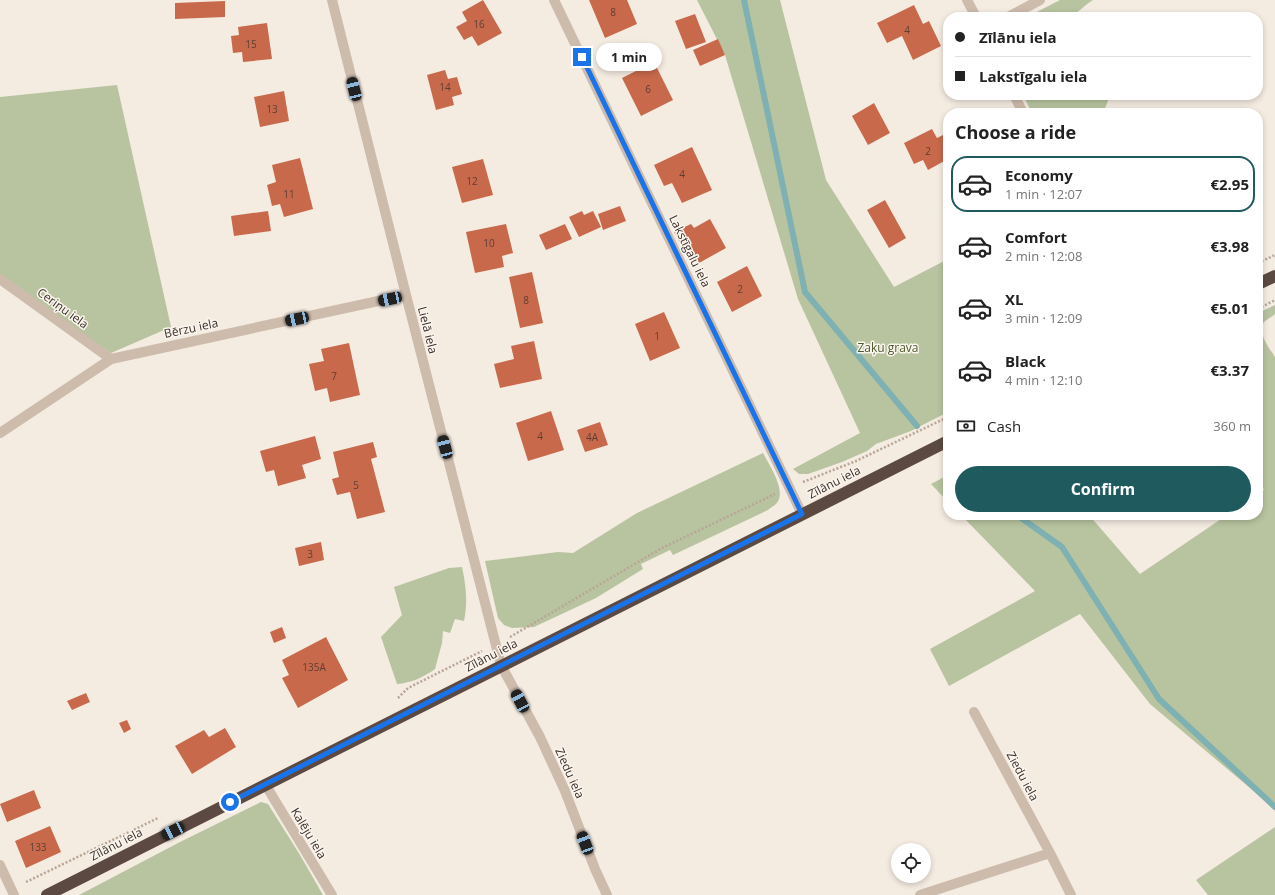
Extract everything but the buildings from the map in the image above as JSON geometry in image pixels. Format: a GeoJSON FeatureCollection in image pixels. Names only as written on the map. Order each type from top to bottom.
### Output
{"type":"FeatureCollection","features":[{"type":"Feature","properties":{"kind":"highway"},"geometry":{"type":"LineString","coordinates":[[1263,282],[1275,276]]}},
{"type":"Feature","properties":{"kind":"highway","name":"Zīlānu iela"},"geometry":{"type":"LineString","coordinates":[[47,895],[943,444]]}},
{"type":"Feature","properties":{"kind":"street","name":"Lielā iela"},"geometry":{"type":"LineString","coordinates":[[332,0],[501,665]]}},
{"type":"Feature","properties":{"kind":"street","name":"Lakstīgalu iela"},"geometry":{"type":"LineString","coordinates":[[554,0],[802,514]]}},
{"type":"Feature","properties":{"kind":"street"},"geometry":{"type":"LineString","coordinates":[[966,0],[973,12]]}},
{"type":"Feature","properties":{"kind":"street"},"geometry":{"type":"LineString","coordinates":[[1017,12],[1040,0]]}},
{"type":"Feature","properties":{"kind":"street","name":"Ceriņu iela"},"geometry":{"type":"LineString","coordinates":[[0,279],[111,359]]}},
{"type":"Feature","properties":{"kind":"street","name":"Bērzu iela"},"geometry":{"type":"LineString","coordinates":[[0,433],[111,359],[406,295]]}},
{"type":"Feature","properties":{"kind":"street","name":"Ziedu iela"},"geometry":{"type":"LineString","coordinates":[[501,665],[540,737],[565,791],[595,869],[607,895]]}},
{"type":"Feature","properties":{"kind":"street","name":"Ziedu iela"},"geometry":{"type":"LineString","coordinates":[[974,712],[1071,895]]}},
{"type":"Feature","properties":{"kind":"street","name":"Kalēju iela"},"geometry":{"type":"LineString","coordinates":[[265,784],[332,895]]}},
{"type":"Feature","properties":{"kind":"street"},"geometry":{"type":"LineString","coordinates":[[920,895],[1050,853]]}},
{"type":"Feature","properties":{"kind":"street"},"geometry":{"type":"LineString","coordinates":[[0,865],[12,892]]}},
{"type":"Feature","properties":{"kind":"path"},"geometry":{"type":"LineString","coordinates":[[1263,261],[1275,255]]}},
{"type":"Feature","properties":{"kind":"path"},"geometry":{"type":"LineString","coordinates":[[1263,306],[1275,300]]}},
{"type":"Feature","properties":{"kind":"path"},"geometry":{"type":"LineString","coordinates":[[396,700],[408,688],[521,631],[662,548],[789,487],[856,461],[943,419]]}},
{"type":"Feature","properties":{"kind":"path"},"geometry":{"type":"LineString","coordinates":[[12,892],[161,817]]}},
{"type":"Feature","properties":{"kind":"green space","name":"Zaķu grava"},"geometry":{"type":"Polygon","coordinates":[[[697,0],[780,0],[826,180],[894,287],[943,262],[943,415],[911,431],[876,444],[867,451],[808,474],[799,474],[793,469],[860,433],[798,299],[725,55],[697,0]]]}},
{"type":"Feature","properties":{"kind":"green space"},"geometry":{"type":"Polygon","coordinates":[[[1060,0],[1093,0],[1078,12],[1037,12],[1060,0]]]}},
{"type":"Feature","properties":{"kind":"green space"},"geometry":{"type":"Polygon","coordinates":[[[117,85],[171,327],[111,353],[0,277],[0,97],[117,85]]]}},
{"type":"Feature","properties":{"kind":"green space"},"geometry":{"type":"Polygon","coordinates":[[[1026,100],[1108,100],[1105,108],[1030,108],[1026,100]]]}},
{"type":"Feature","properties":{"kind":"green space"},"geometry":{"type":"Polygon","coordinates":[[[1275,305],[1275,314],[1263,324],[1263,311],[1275,305]]]}},
{"type":"Feature","properties":{"kind":"green space"},"geometry":{"type":"Polygon","coordinates":[[[1263,335],[1267,345],[1275,357],[1275,809],[1150,704],[1080,614],[949,686],[930,649],[1035,591],[966,520],[1093,520],[1140,574],[1220,520],[1263,520],[1263,335]]]}},
{"type":"Feature","properties":{"kind":"green space"},"geometry":{"type":"Polygon","coordinates":[[[763,453],[776,478],[780,493],[776,504],[768,510],[673,555],[670,550],[641,564],[643,569],[596,598],[534,627],[512,628],[504,625],[498,618],[485,561],[558,552],[573,553],[637,513],[763,453]]]}},
{"type":"Feature","properties":{"kind":"green space"},"geometry":{"type":"Polygon","coordinates":[[[943,478],[943,497],[931,484],[943,478]]]}},
{"type":"Feature","properties":{"kind":"green space"},"geometry":{"type":"Polygon","coordinates":[[[462,567],[466,594],[464,621],[455,619],[450,633],[443,631],[442,643],[435,669],[417,679],[397,684],[381,637],[402,615],[394,587],[449,568],[462,567]]]}},
{"type":"Feature","properties":{"kind":"green space"},"geometry":{"type":"Polygon","coordinates":[[[261,802],[268,804],[323,895],[79,895],[180,842],[261,802]]]}},
{"type":"Feature","properties":{"kind":"green space"},"geometry":{"type":"Polygon","coordinates":[[[1275,827],[1275,895],[1208,895],[1196,880],[1275,827]]]}},
{"type":"Feature","properties":{"kind":"waterway"},"geometry":{"type":"LineString","coordinates":[[744,0],[805,292],[917,426]]}},
{"type":"Feature","properties":{"kind":"waterway"},"geometry":{"type":"LineString","coordinates":[[1024,520],[1062,547],[1159,699],[1275,807]]}},
{"type":"Feature","properties":{"kind":"route"},"geometry":{"type":"LineString","coordinates":[[230,802],[802,514],[582,57]]}}]}
